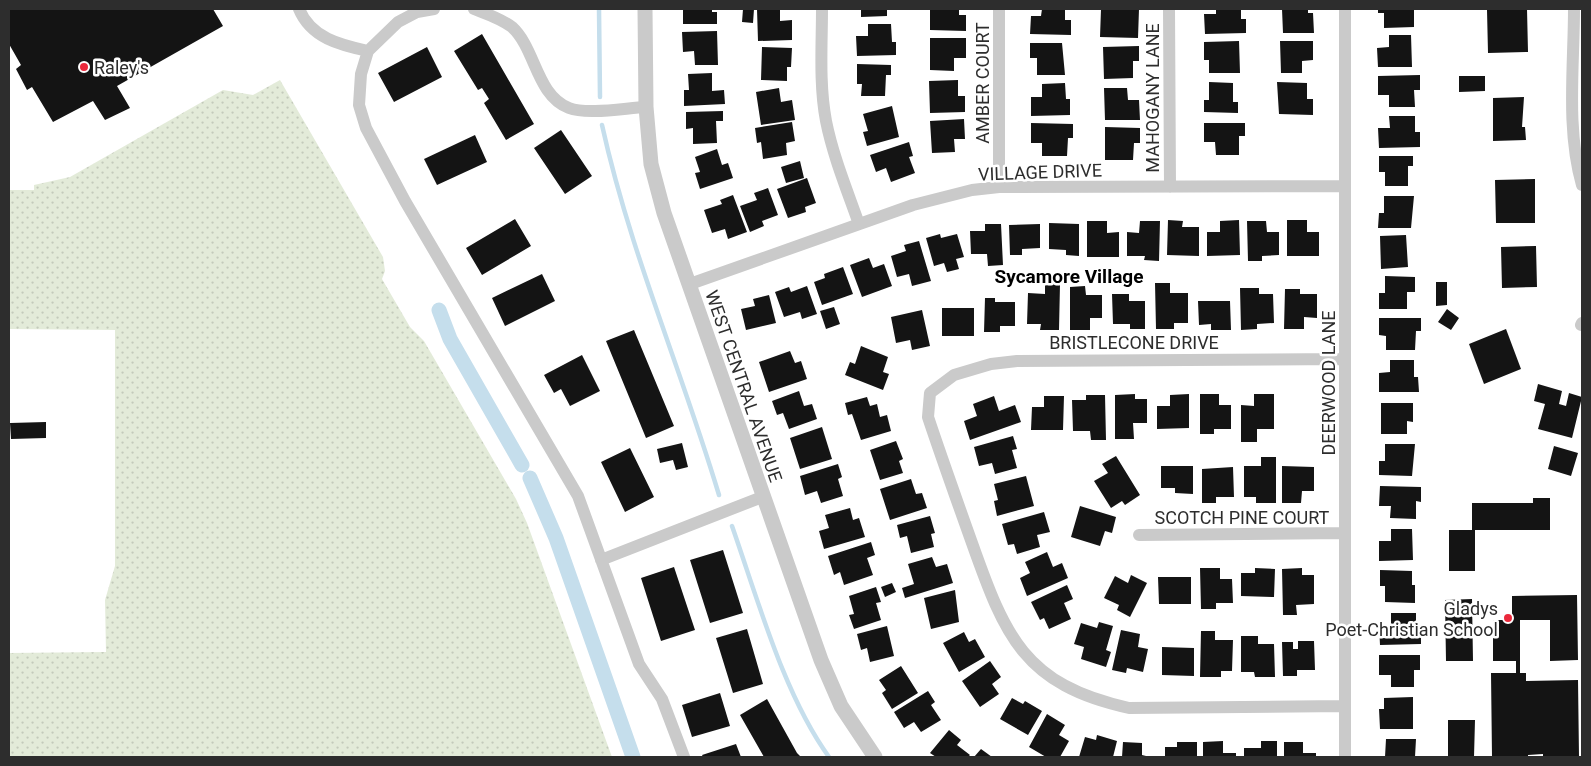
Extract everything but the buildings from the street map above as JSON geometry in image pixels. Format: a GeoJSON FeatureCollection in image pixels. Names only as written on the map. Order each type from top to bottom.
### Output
{"type":"FeatureCollection","features":[{"type":"Feature","properties":{"kind":"street"},"geometry":{"type":"LineString","coordinates":[[299,9],[303,18],[318,34],[341,45],[368,51]]}},
{"type":"Feature","properties":{"kind":"street"},"geometry":{"type":"LineString","coordinates":[[434,9],[417,12],[398,22],[368,51],[361,74],[359,106],[366,128],[405,201],[578,496],[639,664],[662,699],[684,757]]}},
{"type":"Feature","properties":{"kind":"street"},"geometry":{"type":"LineString","coordinates":[[474,9],[497,17],[512,28],[525,43],[548,92],[564,105],[570,108],[590,110],[646,107]]}},
{"type":"Feature","properties":{"kind":"street","name":"WEST CENTRAL AVENUE"},"geometry":{"type":"LineString","coordinates":[[645,9],[646,107],[652,164],[664,213],[820,660],[841,706],[875,757]]}},
{"type":"Feature","properties":{"kind":"street"},"geometry":{"type":"LineString","coordinates":[[822,9],[822,80],[826,118],[832,147],[858,224]]}},
{"type":"Feature","properties":{"kind":"street","name":"AMBER COURT"},"geometry":{"type":"LineString","coordinates":[[999,9],[999,187]]}},
{"type":"Feature","properties":{"kind":"street","name":"MAHOGANY LANE"},"geometry":{"type":"LineString","coordinates":[[1170,9],[1170,187]]}},
{"type":"Feature","properties":{"kind":"street","name":"DEERWOOD LANE"},"geometry":{"type":"LineString","coordinates":[[1344,9],[1345,757]]}},
{"type":"Feature","properties":{"kind":"street"},"geometry":{"type":"LineString","coordinates":[[1574,9],[1573,132],[1577,166],[1582,185]]}},
{"type":"Feature","properties":{"kind":"street","name":"VILLAGE DRIVE"},"geometry":{"type":"LineString","coordinates":[[690,284],[858,224],[939,198],[999,187],[1345,186]]}},
{"type":"Feature","properties":{"kind":"street","name":"BRISTLECONE DRIVE"},"geometry":{"type":"LineString","coordinates":[[1345,359],[1017,361],[991,364],[954,375],[930,393],[928,417],[994,605],[1010,635],[1028,658],[1049,675],[1072,690],[1097,701],[1121,706],[1163,709],[1345,706]]}},
{"type":"Feature","properties":{"kind":"street"},"geometry":{"type":"LineString","coordinates":[[601,560],[762,497]]}},
{"type":"Feature","properties":{"kind":"street","name":"SCOTCH PINE COURT"},"geometry":{"type":"LineString","coordinates":[[1140,535],[1345,533]]}},
{"type":"Feature","properties":{"kind":"green space"},"geometry":{"type":"Polygon","coordinates":[[[280,80],[383,257],[385,271],[382,279],[410,327],[424,341],[516,499],[527,523],[612,757],[9,757],[9,653],[106,652],[105,600],[115,566],[115,330],[9,329],[9,190],[34,190],[34,185],[70,177],[223,90],[253,95],[280,80]]]}},
{"type":"Feature","properties":{"kind":"waterway"},"geometry":{"type":"LineString","coordinates":[[599,9],[600,97]]}},
{"type":"Feature","properties":{"kind":"waterway"},"geometry":{"type":"LineString","coordinates":[[602,125],[627,219],[719,495]]}},
{"type":"Feature","properties":{"kind":"waterway"},"geometry":{"type":"LineString","coordinates":[[439,310],[450,339],[522,465]]}},
{"type":"Feature","properties":{"kind":"waterway"},"geometry":{"type":"LineString","coordinates":[[530,478],[556,538],[633,757]]}},
{"type":"Feature","properties":{"kind":"waterway"},"geometry":{"type":"LineString","coordinates":[[732,526],[785,676],[813,732],[829,757]]}},
{"type":"Feature","properties":{"kind":"place","name":"Raley's"},"geometry":{"type":"Point","coordinates":[84,67]}},
{"type":"Feature","properties":{"kind":"place","name":"Gladys Poet-Christian School"},"geometry":{"type":"Point","coordinates":[1508,618]}},
{"type":"Feature","properties":{"kind":"district","name":"Sycamore Village"},"geometry":{"type":"Point","coordinates":[1069,276]}}]}
